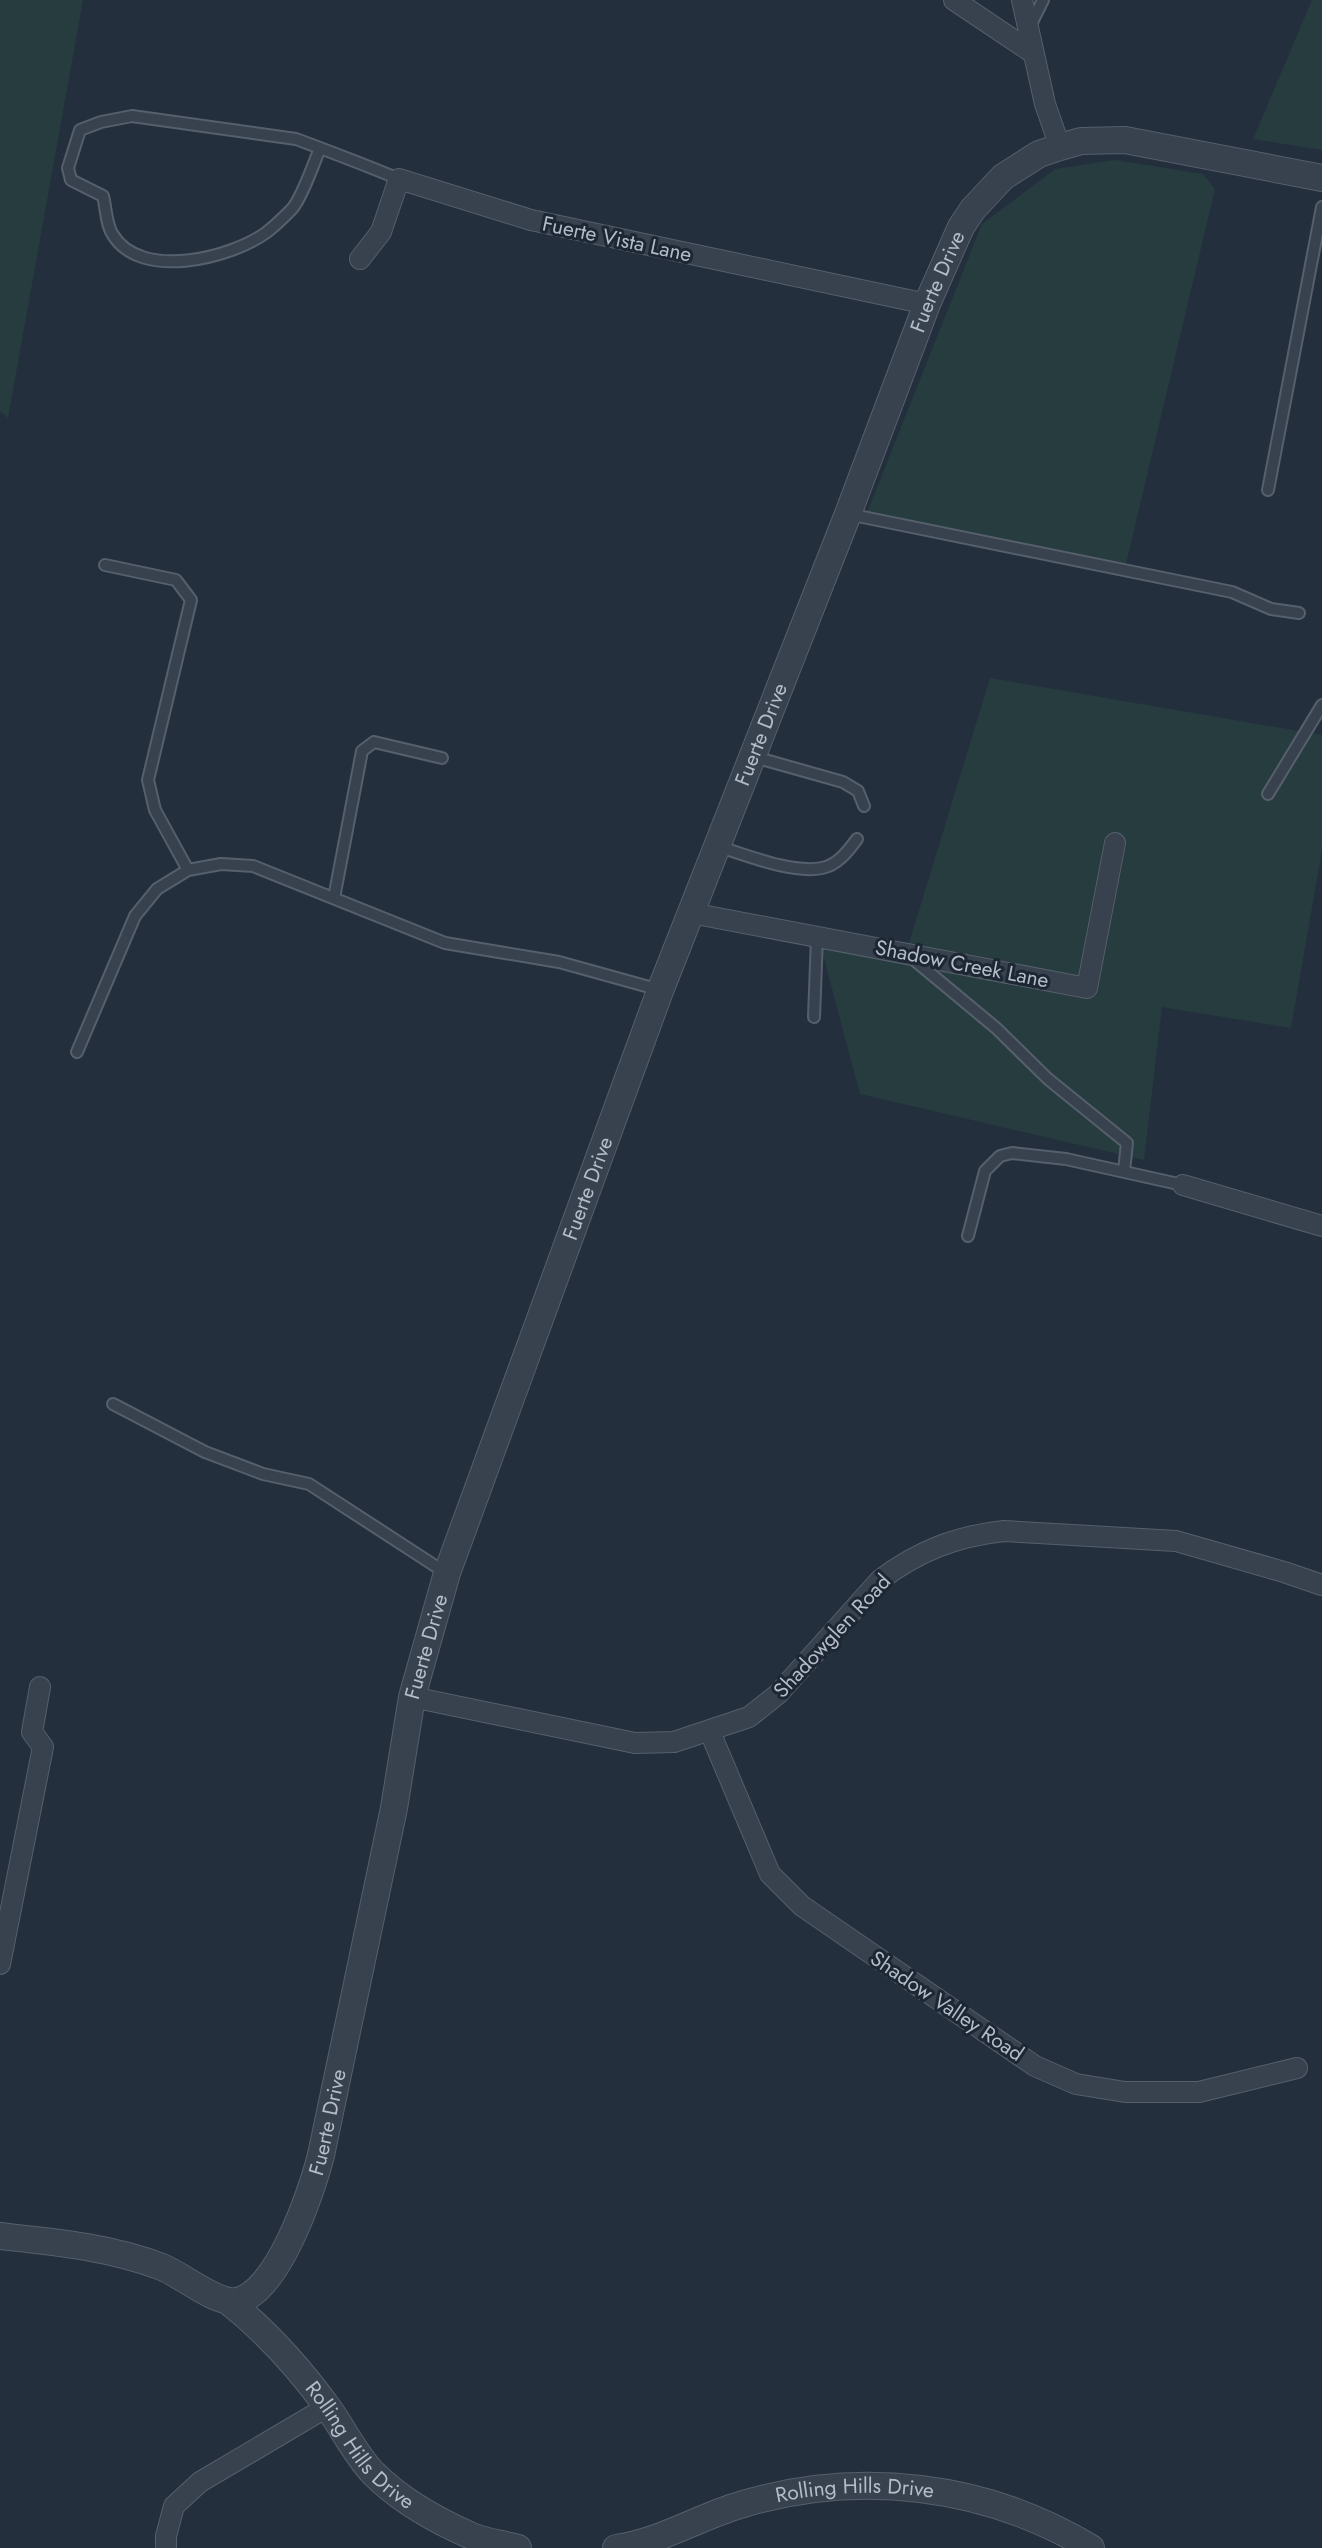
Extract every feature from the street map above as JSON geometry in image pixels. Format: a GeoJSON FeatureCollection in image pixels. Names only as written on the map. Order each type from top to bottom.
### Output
{"type":"FeatureCollection","features":[{"type":"Feature","properties":{"kind":"street"},"geometry":{"type":"LineString","coordinates":[[954,0],[1033,53]]}},
{"type":"Feature","properties":{"kind":"street"},"geometry":{"type":"LineString","coordinates":[[1022,0],[1045,104],[1060,147]]}},
{"type":"Feature","properties":{"kind":"street","name":"Fuerte Drive"},"geometry":{"type":"LineString","coordinates":[[229,2302],[248,2297],[274,2269],[297,2227],[312,2190],[394,1808],[412,1697],[447,1573],[660,991],[848,514],[927,304],[961,227],[986,192],[1020,165],[1060,147],[1081,141],[1125,140],[1322,178]]}},
{"type":"Feature","properties":{"kind":"street"},"geometry":{"type":"LineString","coordinates":[[360,260],[381,232],[399,179]]}},
{"type":"Feature","properties":{"kind":"street","name":"Fuerte Vista Lane"},"geometry":{"type":"LineString","coordinates":[[399,179],[531,220],[927,304]]}},
{"type":"Feature","properties":{"kind":"street","name":"Shadow Creek Lane"},"geometry":{"type":"LineString","coordinates":[[692,913],[1087,988],[1115,843]]}},
{"type":"Feature","properties":{"kind":"street"},"geometry":{"type":"LineString","coordinates":[[1183,1185],[1322,1226]]}},
{"type":"Feature","properties":{"kind":"street","name":"Shadowglen Road"},"geometry":{"type":"LineString","coordinates":[[412,1697],[635,1743],[674,1742],[710,1732],[749,1717],[778,1694],[889,1574],[915,1556],[962,1538],[1004,1531],[1176,1541],[1284,1572],[1322,1586]]}},
{"type":"Feature","properties":{"kind":"street"},"geometry":{"type":"LineString","coordinates":[[0,1964],[43,1747],[33,1732],[40,1687]]}},
{"type":"Feature","properties":{"kind":"street","name":"Shadow Valley Road"},"geometry":{"type":"LineString","coordinates":[[710,1732],[770,1874],[802,1906],[1035,2066],[1076,2084],[1125,2092],[1198,2092],[1298,2068]]}},
{"type":"Feature","properties":{"kind":"street"},"geometry":{"type":"LineString","coordinates":[[0,2236],[71,2243],[132,2257],[165,2268],[221,2300],[229,2302]]}},
{"type":"Feature","properties":{"kind":"street","name":"Rolling Hills Drive"},"geometry":{"type":"LineString","coordinates":[[229,2302],[257,2324],[293,2364],[373,2472],[403,2498],[475,2537],[518,2548]]}},
{"type":"Feature","properties":{"kind":"street"},"geometry":{"type":"LineString","coordinates":[[166,2547],[166,2536],[174,2506],[200,2482],[327,2407]]}},
{"type":"Feature","properties":{"kind":"street","name":"Rolling Hills Drive"},"geometry":{"type":"LineString","coordinates":[[616,2548],[654,2539],[719,2511],[785,2493],[848,2486],[891,2486],[968,2496],[1021,2513],[1070,2535],[1091,2548]]}},
{"type":"Feature","properties":{"kind":"lane"},"geometry":{"type":"LineString","coordinates":[[1029,29],[1043,0]]}},
{"type":"Feature","properties":{"kind":"lane"},"geometry":{"type":"LineString","coordinates":[[320,148],[293,208],[266,232],[233,249],[182,262],[138,256],[122,246],[112,234],[103,195],[71,180],[68,168],[80,130],[101,122],[132,116],[296,140],[320,148],[399,179]]}},
{"type":"Feature","properties":{"kind":"lane"},"geometry":{"type":"LineString","coordinates":[[1268,490],[1322,207]]}},
{"type":"Feature","properties":{"kind":"lane"},"geometry":{"type":"LineString","coordinates":[[848,514],[1232,592],[1271,609],[1299,613]]}},
{"type":"Feature","properties":{"kind":"lane"},"geometry":{"type":"LineString","coordinates":[[105,565],[176,580],[191,600],[148,780],[155,810],[188,870]]}},
{"type":"Feature","properties":{"kind":"lane"},"geometry":{"type":"LineString","coordinates":[[1268,794],[1322,705]]}},
{"type":"Feature","properties":{"kind":"lane"},"geometry":{"type":"LineString","coordinates":[[334,898],[362,751],[374,742],[442,758]]}},
{"type":"Feature","properties":{"kind":"lane"},"geometry":{"type":"LineString","coordinates":[[751,756],[843,782],[858,791],[864,806]]}},
{"type":"Feature","properties":{"kind":"lane"},"geometry":{"type":"LineString","coordinates":[[717,846],[787,866],[823,868],[845,855],[857,838]]}},
{"type":"Feature","properties":{"kind":"lane"},"geometry":{"type":"LineString","coordinates":[[77,1052],[135,916],[157,889],[188,870],[221,864],[253,866],[445,943],[559,962],[660,991]]}},
{"type":"Feature","properties":{"kind":"lane"},"geometry":{"type":"LineString","coordinates":[[814,1017],[817,937]]}},
{"type":"Feature","properties":{"kind":"lane"},"geometry":{"type":"LineString","coordinates":[[906,953],[996,1028],[1048,1079],[1127,1143],[1124,1172]]}},
{"type":"Feature","properties":{"kind":"lane"},"geometry":{"type":"LineString","coordinates":[[968,1236],[985,1171],[1000,1156],[1012,1154],[1066,1159],[1183,1185]]}},
{"type":"Feature","properties":{"kind":"lane"},"geometry":{"type":"LineString","coordinates":[[113,1404],[205,1452],[263,1474],[309,1484],[447,1573]]}},
{"type":"Feature","properties":{"kind":"green space"},"geometry":{"type":"Polygon","coordinates":[[[0,0],[83,0],[8,418],[0,411],[0,0]]]}},
{"type":"Feature","properties":{"kind":"green space"},"geometry":{"type":"Polygon","coordinates":[[[1312,0],[1322,0],[1322,150],[1253,139],[1312,0]]]}},
{"type":"Feature","properties":{"kind":"green space"},"geometry":{"type":"Polygon","coordinates":[[[1115,160],[1203,174],[1215,189],[1126,564],[866,515],[982,224],[1055,169],[1115,160]]]}},
{"type":"Feature","properties":{"kind":"green space"},"geometry":{"type":"Polygon","coordinates":[[[990,678],[1322,735],[1322,850],[1291,1028],[1162,1007],[1144,1160],[860,1094],[818,936],[906,953],[990,678]]]}}]}
